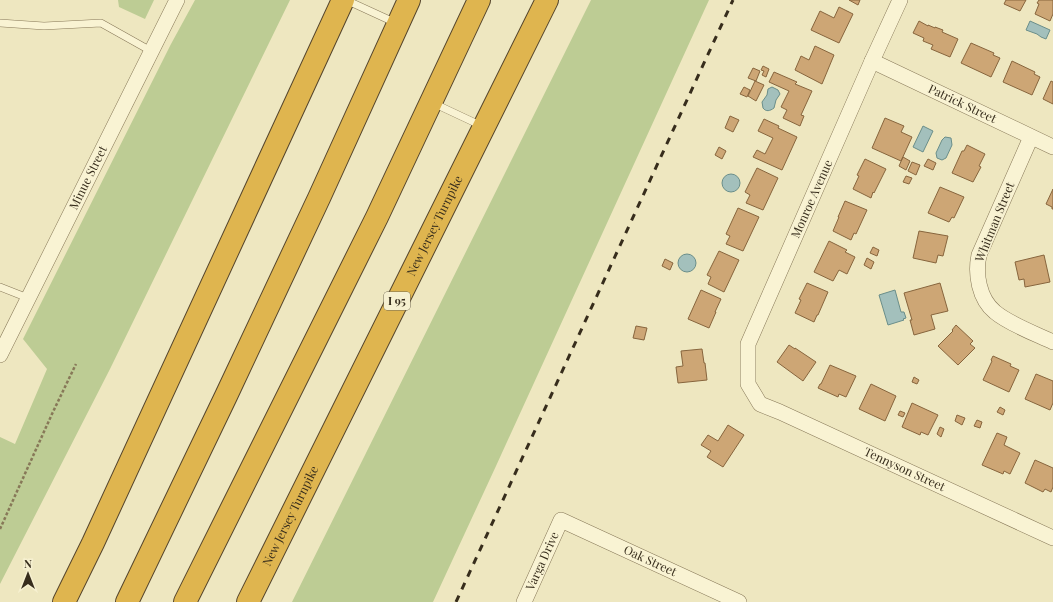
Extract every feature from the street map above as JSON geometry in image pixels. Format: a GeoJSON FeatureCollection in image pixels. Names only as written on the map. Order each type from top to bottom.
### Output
{"type":"FeatureCollection","features":[{"type":"Feature","properties":{"kind":"highway"},"geometry":{"type":"LineString","coordinates":[[64,602],[97,535],[344,0]]}},
{"type":"Feature","properties":{"kind":"highway"},"geometry":{"type":"LineString","coordinates":[[127,602],[250,346],[409,0]]}},
{"type":"Feature","properties":{"kind":"highway"},"geometry":{"type":"LineString","coordinates":[[185,602],[377,217],[479,0]]}},
{"type":"Feature","properties":{"kind":"highway","name":"New Jersey Turnpike"},"geometry":{"type":"LineString","coordinates":[[248,602],[547,0]]}},
{"type":"Feature","properties":{"kind":"street","name":"Minue Street"},"geometry":{"type":"LineString","coordinates":[[0,355],[177,0]]}},
{"type":"Feature","properties":{"kind":"street","name":"Monroe Avenue"},"geometry":{"type":"LineString","coordinates":[[758,400],[748,384],[748,344],[900,0]]}},
{"type":"Feature","properties":{"kind":"street","name":"Patrick Street"},"geometry":{"type":"LineString","coordinates":[[872,62],[1053,147]]}},
{"type":"Feature","properties":{"kind":"street","name":"Whitman Street"},"geometry":{"type":"LineString","coordinates":[[1031,137],[979,255],[977,266],[978,278],[982,294],[993,311],[1013,323],[1053,342]]}},
{"type":"Feature","properties":{"kind":"street","name":"Tennyson Street"},"geometry":{"type":"LineString","coordinates":[[758,400],[760,404],[1053,538]]}},
{"type":"Feature","properties":{"kind":"street","name":"Oak Street"},"geometry":{"type":"LineString","coordinates":[[561,520],[736,601]]}},
{"type":"Feature","properties":{"kind":"street","name":"Varga Drive"},"geometry":{"type":"LineString","coordinates":[[524,602],[561,520]]}},
{"type":"Feature","properties":{"kind":"lane"},"geometry":{"type":"LineString","coordinates":[[344,0],[398,24]]}},
{"type":"Feature","properties":{"kind":"lane"},"geometry":{"type":"LineString","coordinates":[[0,23],[44,26],[101,23],[152,51]]}},
{"type":"Feature","properties":{"kind":"lane"},"geometry":{"type":"LineString","coordinates":[[432,102],[484,127]]}},
{"type":"Feature","properties":{"kind":"lane"},"geometry":{"type":"LineString","coordinates":[[0,287],[28,298]]}},
{"type":"Feature","properties":{"kind":"path"},"geometry":{"type":"LineString","coordinates":[[0,529],[76,364]]}},
{"type":"Feature","properties":{"kind":"green space"},"geometry":{"type":"Polygon","coordinates":[[[118,0],[154,0],[145,19],[119,7],[118,0]]]}},
{"type":"Feature","properties":{"kind":"green space"},"geometry":{"type":"Polygon","coordinates":[[[195,0],[290,0],[110,369],[0,584],[0,437],[15,444],[47,369],[23,339],[171,44],[195,0]]]}},
{"type":"Feature","properties":{"kind":"green space"},"geometry":{"type":"Polygon","coordinates":[[[591,0],[709,0],[433,602],[292,602],[591,0]]]}},
{"type":"Feature","properties":{"kind":"water"},"geometry":{"type":"Polygon","coordinates":[[[1030,21],[1050,30],[1046,39],[1026,30],[1030,21]]]}},
{"type":"Feature","properties":{"kind":"water"},"geometry":{"type":"Polygon","coordinates":[[[772,87],[778,90],[780,94],[776,100],[774,108],[767,111],[763,108],[762,102],[767,95],[768,89],[772,87]]]}},
{"type":"Feature","properties":{"kind":"water"},"geometry":{"type":"Polygon","coordinates":[[[923,126],[933,131],[923,152],[913,147],[923,126]]]}},
{"type":"Feature","properties":{"kind":"water"},"geometry":{"type":"Polygon","coordinates":[[[945,137],[951,138],[952,145],[946,158],[942,160],[937,158],[936,153],[945,137]]]}},
{"type":"Feature","properties":{"kind":"water"},"geometry":{"type":"Polygon","coordinates":[[[731,174],[737,177],[740,183],[737,189],[731,192],[725,189],[722,183],[725,177],[731,174]]]}},
{"type":"Feature","properties":{"kind":"water"},"geometry":{"type":"Polygon","coordinates":[[[687,254],[693,257],[696,263],[693,269],[687,272],[681,269],[678,263],[681,257],[687,254]]]}},
{"type":"Feature","properties":{"kind":"water"},"geometry":{"type":"Polygon","coordinates":[[[895,290],[901,312],[904,312],[906,318],[888,325],[879,295],[895,290]]]}},
{"type":"Feature","properties":{"kind":"building"},"geometry":{"type":"Polygon","coordinates":[[[849,0],[860,0],[858,5],[849,0]]]}},
{"type":"Feature","properties":{"kind":"building"},"geometry":{"type":"Polygon","coordinates":[[[1006,0],[1026,0],[1020,11],[1004,4],[1006,0]]]}},
{"type":"Feature","properties":{"kind":"building"},"geometry":{"type":"Polygon","coordinates":[[[1039,0],[1053,0],[1053,14],[1050,21],[1035,14],[1039,0]]]}},
{"type":"Feature","properties":{"kind":"building"},"geometry":{"type":"Polygon","coordinates":[[[839,7],[853,14],[839,43],[811,30],[820,11],[834,18],[839,7]]]}},
{"type":"Feature","properties":{"kind":"building"},"geometry":{"type":"Polygon","coordinates":[[[919,21],[928,26],[943,30],[942,32],[958,39],[950,57],[931,49],[933,45],[923,41],[924,38],[913,33],[919,21]]]}},
{"type":"Feature","properties":{"kind":"building"},"geometry":{"type":"Polygon","coordinates":[[[971,43],[994,53],[993,55],[1000,58],[991,77],[961,63],[971,43]]]}},
{"type":"Feature","properties":{"kind":"building"},"geometry":{"type":"Polygon","coordinates":[[[815,46],[834,55],[822,84],[795,70],[801,56],[809,60],[815,46]]]}},
{"type":"Feature","properties":{"kind":"building"},"geometry":{"type":"Polygon","coordinates":[[[1012,61],[1035,72],[1034,74],[1040,77],[1032,95],[1003,82],[1012,61]]]}},
{"type":"Feature","properties":{"kind":"building"},"geometry":{"type":"Polygon","coordinates":[[[763,66],[769,69],[766,77],[762,75],[764,71],[761,70],[763,66]]]}},
{"type":"Feature","properties":{"kind":"building"},"geometry":{"type":"Polygon","coordinates":[[[753,68],[760,71],[756,81],[748,78],[753,68]]]}},
{"type":"Feature","properties":{"kind":"building"},"geometry":{"type":"Polygon","coordinates":[[[774,72],[797,82],[795,84],[812,91],[801,115],[804,116],[800,126],[783,118],[787,110],[781,107],[789,91],[769,82],[774,72]]]}},
{"type":"Feature","properties":{"kind":"building"},"geometry":{"type":"Polygon","coordinates":[[[755,81],[764,85],[756,101],[748,96],[755,81]]]}},
{"type":"Feature","properties":{"kind":"building"},"geometry":{"type":"Polygon","coordinates":[[[1051,81],[1053,82],[1053,104],[1043,99],[1051,81]]]}},
{"type":"Feature","properties":{"kind":"building"},"geometry":{"type":"Polygon","coordinates":[[[744,87],[750,90],[747,97],[740,94],[744,87]]]}},
{"type":"Feature","properties":{"kind":"building"},"geometry":{"type":"Polygon","coordinates":[[[730,116],[739,120],[733,132],[725,128],[730,116]]]}},
{"type":"Feature","properties":{"kind":"building"},"geometry":{"type":"Polygon","coordinates":[[[885,118],[904,126],[901,132],[912,137],[901,161],[872,148],[885,118]]]}},
{"type":"Feature","properties":{"kind":"building"},"geometry":{"type":"Polygon","coordinates":[[[764,119],[797,137],[782,170],[753,157],[757,150],[765,154],[773,138],[758,131],[764,119]]]}},
{"type":"Feature","properties":{"kind":"building"},"geometry":{"type":"Polygon","coordinates":[[[967,145],[985,154],[979,166],[981,167],[973,182],[952,173],[962,151],[964,151],[967,145]]]}},
{"type":"Feature","properties":{"kind":"building"},"geometry":{"type":"Polygon","coordinates":[[[719,147],[726,151],[722,159],[715,155],[719,147]]]}},
{"type":"Feature","properties":{"kind":"building"},"geometry":{"type":"Polygon","coordinates":[[[903,157],[910,161],[906,170],[899,166],[903,157]]]}},
{"type":"Feature","properties":{"kind":"building"},"geometry":{"type":"Polygon","coordinates":[[[865,159],[886,169],[871,198],[853,189],[859,176],[857,175],[865,159]]]}},
{"type":"Feature","properties":{"kind":"building"},"geometry":{"type":"Polygon","coordinates":[[[928,159],[936,163],[933,170],[924,166],[928,159]]]}},
{"type":"Feature","properties":{"kind":"building"},"geometry":{"type":"Polygon","coordinates":[[[912,162],[920,165],[916,175],[908,171],[912,162]]]}},
{"type":"Feature","properties":{"kind":"building"},"geometry":{"type":"Polygon","coordinates":[[[757,168],[778,178],[763,210],[746,203],[750,195],[745,192],[757,168]]]}},
{"type":"Feature","properties":{"kind":"building"},"geometry":{"type":"Polygon","coordinates":[[[906,176],[912,178],[909,184],[903,182],[906,176]]]}},
{"type":"Feature","properties":{"kind":"building"},"geometry":{"type":"Polygon","coordinates":[[[940,187],[964,197],[954,218],[952,217],[949,222],[928,213],[940,187]]]}},
{"type":"Feature","properties":{"kind":"building"},"geometry":{"type":"Polygon","coordinates":[[[1053,189],[1052,209],[1052,207],[1046,204],[1053,189]]]}},
{"type":"Feature","properties":{"kind":"building"},"geometry":{"type":"Polygon","coordinates":[[[845,201],[867,210],[856,234],[854,233],[851,240],[833,231],[845,201]]]}},
{"type":"Feature","properties":{"kind":"building"},"geometry":{"type":"Polygon","coordinates":[[[738,208],[759,217],[743,251],[726,244],[730,236],[726,234],[738,208]]]}},
{"type":"Feature","properties":{"kind":"building"},"geometry":{"type":"Polygon","coordinates":[[[919,231],[948,236],[943,256],[938,255],[936,263],[913,258],[919,231]]]}},
{"type":"Feature","properties":{"kind":"building"},"geometry":{"type":"Polygon","coordinates":[[[829,241],[847,250],[845,252],[855,257],[847,274],[839,270],[833,281],[814,272],[829,241]]]}},
{"type":"Feature","properties":{"kind":"building"},"geometry":{"type":"Polygon","coordinates":[[[873,247],[879,250],[877,256],[870,253],[873,247]]]}},
{"type":"Feature","properties":{"kind":"building"},"geometry":{"type":"Polygon","coordinates":[[[719,251],[739,260],[724,292],[708,284],[711,277],[707,275],[719,251]]]}},
{"type":"Feature","properties":{"kind":"building"},"geometry":{"type":"Polygon","coordinates":[[[1044,255],[1050,282],[1025,287],[1024,279],[1019,280],[1015,262],[1044,255]]]}},
{"type":"Feature","properties":{"kind":"building"},"geometry":{"type":"Polygon","coordinates":[[[867,258],[874,262],[871,269],[864,265],[867,258]]]}},
{"type":"Feature","properties":{"kind":"building"},"geometry":{"type":"Polygon","coordinates":[[[665,259],[673,263],[670,270],[662,266],[665,259]]]}},
{"type":"Feature","properties":{"kind":"building"},"geometry":{"type":"Polygon","coordinates":[[[807,283],[828,292],[814,322],[795,313],[801,300],[799,299],[807,283]]]}},
{"type":"Feature","properties":{"kind":"building"},"geometry":{"type":"Polygon","coordinates":[[[940,283],[948,311],[931,315],[935,329],[914,335],[910,320],[912,320],[904,293],[940,283]]]}},
{"type":"Feature","properties":{"kind":"building"},"geometry":{"type":"Polygon","coordinates":[[[701,290],[721,299],[709,328],[688,319],[701,290]]]}},
{"type":"Feature","properties":{"kind":"building"},"geometry":{"type":"Polygon","coordinates":[[[956,325],[973,341],[970,344],[975,348],[958,365],[938,346],[953,331],[952,330],[956,325]]]}},
{"type":"Feature","properties":{"kind":"building"},"geometry":{"type":"Polygon","coordinates":[[[636,326],[647,328],[644,340],[633,338],[636,326]]]}},
{"type":"Feature","properties":{"kind":"building"},"geometry":{"type":"Polygon","coordinates":[[[789,345],[816,362],[803,381],[777,362],[789,345]]]}},
{"type":"Feature","properties":{"kind":"building"},"geometry":{"type":"Polygon","coordinates":[[[702,349],[707,380],[678,383],[676,367],[683,366],[681,351],[702,349]]]}},
{"type":"Feature","properties":{"kind":"building"},"geometry":{"type":"Polygon","coordinates":[[[993,356],[1011,364],[1010,366],[1019,370],[1009,392],[983,380],[993,356]]]}},
{"type":"Feature","properties":{"kind":"building"},"geometry":{"type":"Polygon","coordinates":[[[830,365],[856,376],[846,397],[839,394],[838,397],[818,388],[830,365]]]}},
{"type":"Feature","properties":{"kind":"building"},"geometry":{"type":"Polygon","coordinates":[[[1036,374],[1053,381],[1053,403],[1050,410],[1025,399],[1036,374]]]}},
{"type":"Feature","properties":{"kind":"building"},"geometry":{"type":"Polygon","coordinates":[[[914,377],[919,380],[917,384],[912,382],[914,377]]]}},
{"type":"Feature","properties":{"kind":"building"},"geometry":{"type":"Polygon","coordinates":[[[871,384],[896,396],[885,421],[859,409],[871,384]]]}},
{"type":"Feature","properties":{"kind":"building"},"geometry":{"type":"Polygon","coordinates":[[[912,403],[938,415],[928,435],[921,432],[920,435],[902,427],[912,403]]]}},
{"type":"Feature","properties":{"kind":"building"},"geometry":{"type":"Polygon","coordinates":[[[1000,407],[1005,410],[1003,415],[997,412],[1000,407]]]}},
{"type":"Feature","properties":{"kind":"building"},"geometry":{"type":"Polygon","coordinates":[[[900,411],[905,413],[903,417],[898,415],[900,411]]]}},
{"type":"Feature","properties":{"kind":"building"},"geometry":{"type":"Polygon","coordinates":[[[957,415],[965,418],[962,425],[955,421],[957,415]]]}},
{"type":"Feature","properties":{"kind":"building"},"geometry":{"type":"Polygon","coordinates":[[[977,420],[982,422],[980,428],[974,426],[977,420]]]}},
{"type":"Feature","properties":{"kind":"building"},"geometry":{"type":"Polygon","coordinates":[[[728,425],[744,435],[723,467],[707,457],[711,451],[701,445],[708,435],[718,441],[728,425]]]}},
{"type":"Feature","properties":{"kind":"building"},"geometry":{"type":"Polygon","coordinates":[[[940,427],[944,429],[941,437],[937,434],[940,427]]]}},
{"type":"Feature","properties":{"kind":"building"},"geometry":{"type":"Polygon","coordinates":[[[997,433],[1007,437],[1004,445],[1020,453],[1010,474],[1004,471],[1003,474],[982,465],[997,433]]]}},
{"type":"Feature","properties":{"kind":"building"},"geometry":{"type":"Polygon","coordinates":[[[1035,460],[1053,468],[1053,487],[1051,492],[1045,489],[1043,492],[1025,483],[1035,460]]]}},
{"type":"Feature","properties":{"kind":"railway"},"geometry":{"type":"LineString","coordinates":[[456,602],[733,0]]}}]}
